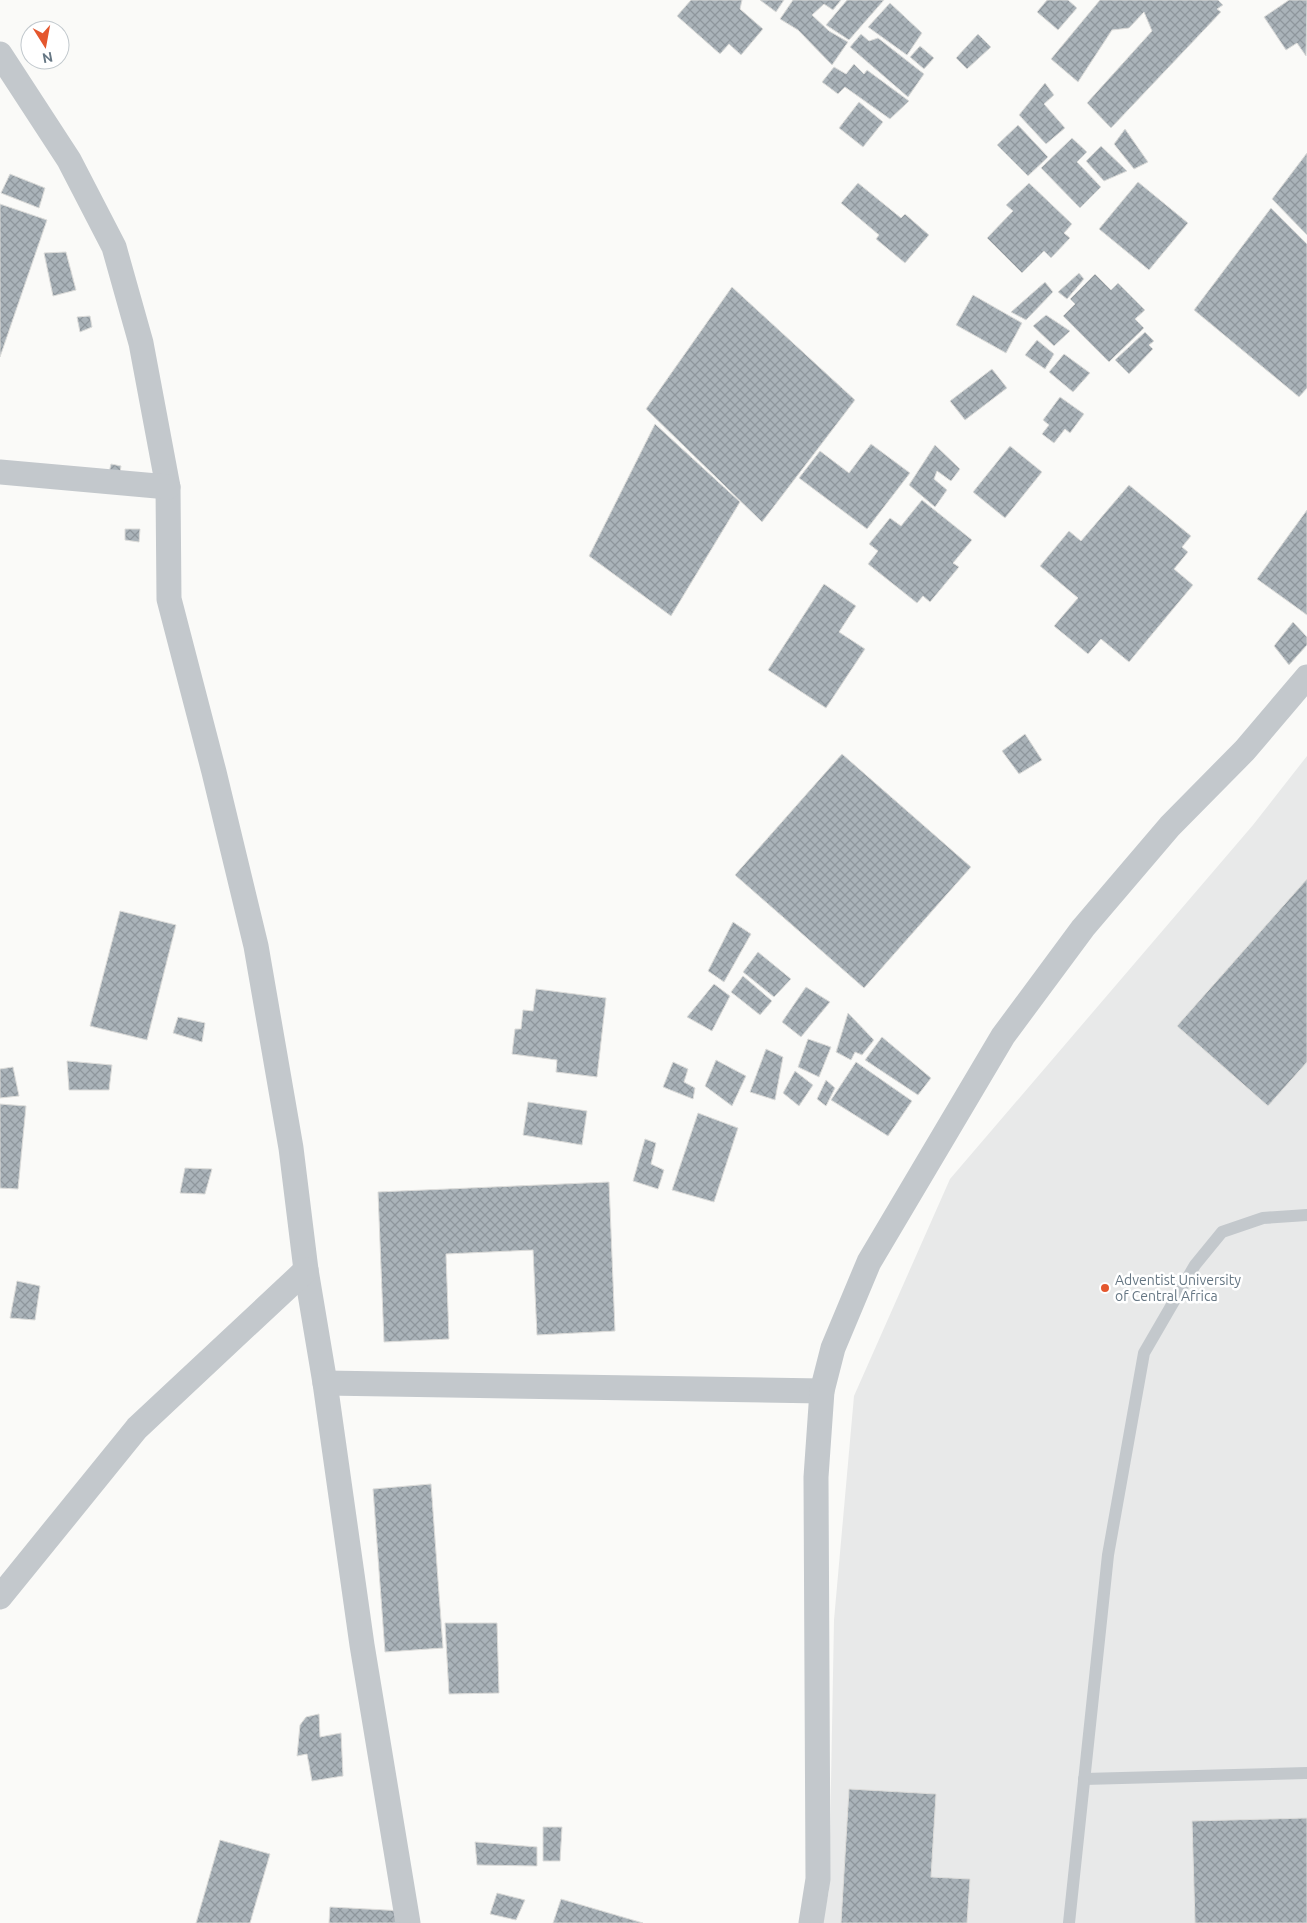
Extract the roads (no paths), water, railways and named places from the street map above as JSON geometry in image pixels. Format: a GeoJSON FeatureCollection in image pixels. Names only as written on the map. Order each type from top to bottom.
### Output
{"type":"FeatureCollection","features":[{"type":"Feature","properties":{"kind":"street"},"geometry":{"type":"LineString","coordinates":[[0,54],[69,160],[114,247],[141,344],[168,487],[169,599],[214,772],[256,946],[291,1148],[306,1270],[325,1383],[362,1645],[408,1923]]}},
{"type":"Feature","properties":{"kind":"street"},"geometry":{"type":"LineString","coordinates":[[0,472],[168,487]]}},
{"type":"Feature","properties":{"kind":"street"},"geometry":{"type":"LineString","coordinates":[[811,1923],[818,1879],[816,1477],[822,1391],[833,1348],[869,1262],[1003,1036],[1083,928],[1170,826],[1245,750],[1307,677]]}},
{"type":"Feature","properties":{"kind":"street"},"geometry":{"type":"LineString","coordinates":[[0,1597],[137,1428],[306,1270]]}},
{"type":"Feature","properties":{"kind":"street"},"geometry":{"type":"LineString","coordinates":[[325,1383],[822,1391]]}},
{"type":"Feature","properties":{"kind":"lane"},"geometry":{"type":"LineString","coordinates":[[1068,1923],[1108,1555],[1144,1353],[1195,1265],[1222,1232],[1262,1218],[1307,1215]]}},
{"type":"Feature","properties":{"kind":"lane"},"geometry":{"type":"LineString","coordinates":[[1084,1779],[1307,1773]]}},
{"type":"Feature","properties":{"kind":"place","name":"Adventist University of Central Africa"},"geometry":{"type":"Point","coordinates":[1105,1288]}}]}
